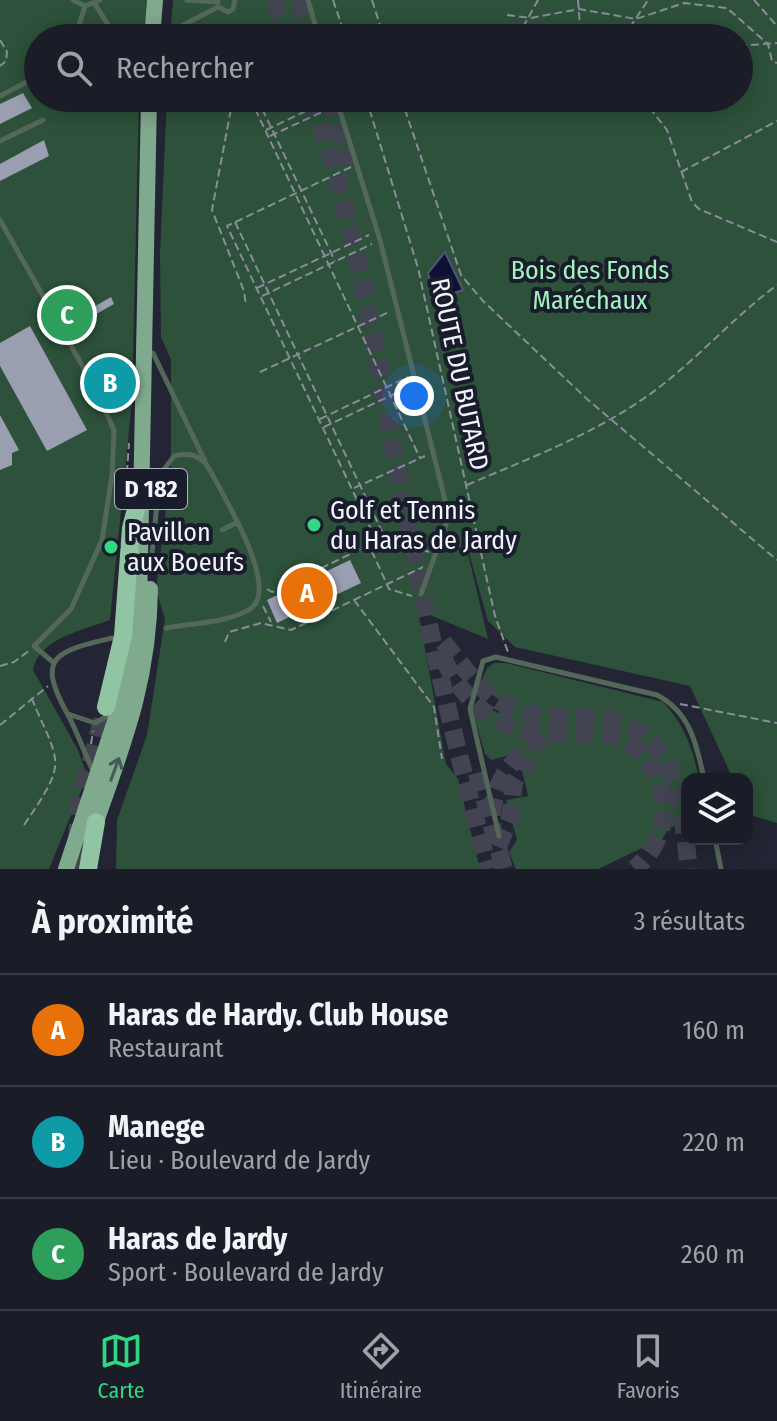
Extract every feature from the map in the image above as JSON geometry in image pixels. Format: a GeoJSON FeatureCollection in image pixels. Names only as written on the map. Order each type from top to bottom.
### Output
{"type":"FeatureCollection","features":[{"type":"Feature","properties":{"kind":"highway"},"geometry":{"type":"LineString","coordinates":[[106,707],[120,653],[132,515],[141,490]]}},
{"type":"Feature","properties":{"kind":"highway"},"geometry":{"type":"LineString","coordinates":[[88,869],[96,822]]}},
{"type":"Feature","properties":{"kind":"main road"},"geometry":{"type":"LineString","coordinates":[[155,0],[158,24]]}},
{"type":"Feature","properties":{"kind":"main road"},"geometry":{"type":"LineString","coordinates":[[161,24],[165,0]]}},
{"type":"Feature","properties":{"kind":"main road","name":"D 182"},"geometry":{"type":"LineString","coordinates":[[66,869],[125,691],[134,654],[139,607],[149,112]]}},
{"type":"Feature","properties":{"kind":"main road","name":"D 182"},"geometry":{"type":"LineString","coordinates":[[80,869],[140,692],[147,656],[158,112]]}},
{"type":"Feature","properties":{"kind":"lane"},"geometry":{"type":"LineString","coordinates":[[73,0],[85,6],[97,2],[109,24]]}},
{"type":"Feature","properties":{"kind":"lane"},"geometry":{"type":"LineString","coordinates":[[187,0],[218,3],[228,12],[233,9],[235,0]]}},
{"type":"Feature","properties":{"kind":"lane"},"geometry":{"type":"LineString","coordinates":[[308,0],[315,24]]}},
{"type":"Feature","properties":{"kind":"lane"},"geometry":{"type":"LineString","coordinates":[[182,24],[218,3]]}},
{"type":"Feature","properties":{"kind":"lane"},"geometry":{"type":"LineString","coordinates":[[79,24],[85,6]]}},
{"type":"Feature","properties":{"kind":"lane"},"geometry":{"type":"LineString","coordinates":[[0,96],[24,83]]}},
{"type":"Feature","properties":{"kind":"lane"},"geometry":{"type":"LineString","coordinates":[[340,112],[378,231],[449,516],[421,594]]}},
{"type":"Feature","properties":{"kind":"lane"},"geometry":{"type":"LineString","coordinates":[[0,141],[43,120]]}},
{"type":"Feature","properties":{"kind":"lane"},"geometry":{"type":"LineString","coordinates":[[0,220],[96,390],[114,430],[108,505],[97,552],[71,609],[34,646],[54,663]]}},
{"type":"Feature","properties":{"kind":"lane"},"geometry":{"type":"LineString","coordinates":[[153,353],[259,571],[261,587],[253,608],[166,628]]}},
{"type":"Feature","properties":{"kind":"lane"},"geometry":{"type":"LineString","coordinates":[[150,572],[160,475],[174,456],[187,453],[199,457],[207,465]]}},
{"type":"Feature","properties":{"kind":"lane"},"geometry":{"type":"LineString","coordinates":[[222,530],[236,523]]}},
{"type":"Feature","properties":{"kind":"lane"},"geometry":{"type":"LineString","coordinates":[[127,585],[139,607]]}},
{"type":"Feature","properties":{"kind":"lane"},"geometry":{"type":"LineString","coordinates":[[97,779],[52,685],[54,663],[68,650],[112,638]]}},
{"type":"Feature","properties":{"kind":"lane"},"geometry":{"type":"LineString","coordinates":[[499,836],[470,709],[483,661],[496,657],[657,695],[674,704],[693,734],[703,773]]}},
{"type":"Feature","properties":{"kind":"lane"},"geometry":{"type":"LineString","coordinates":[[67,713],[86,722],[105,719],[112,714],[125,691]]}},
{"type":"Feature","properties":{"kind":"lane"},"geometry":{"type":"LineString","coordinates":[[716,845],[721,866]]}},
{"type":"Feature","properties":{"kind":"path"},"geometry":{"type":"LineString","coordinates":[[333,0],[341,24]]}},
{"type":"Feature","properties":{"kind":"path"},"geometry":{"type":"LineString","coordinates":[[372,0],[380,24]]}},
{"type":"Feature","properties":{"kind":"path"},"geometry":{"type":"LineString","coordinates":[[527,24],[538,0]]}},
{"type":"Feature","properties":{"kind":"path"},"geometry":{"type":"LineString","coordinates":[[578,0],[580,24]]}},
{"type":"Feature","properties":{"kind":"path"},"geometry":{"type":"LineString","coordinates":[[633,24],[648,0]]}},
{"type":"Feature","properties":{"kind":"path"},"geometry":{"type":"LineString","coordinates":[[754,0],[777,26]]}},
{"type":"Feature","properties":{"kind":"path"},"geometry":{"type":"LineString","coordinates":[[507,15],[531,18],[579,9],[636,19],[684,3],[727,8],[745,24]]}},
{"type":"Feature","properties":{"kind":"path"},"geometry":{"type":"LineString","coordinates":[[753,31],[768,44],[772,61],[777,63]]}},
{"type":"Feature","properties":{"kind":"path"},"geometry":{"type":"LineString","coordinates":[[0,40],[7,52],[6,61],[0,66]]}},
{"type":"Feature","properties":{"kind":"path"},"geometry":{"type":"LineString","coordinates":[[753,45],[777,43]]}},
{"type":"Feature","properties":{"kind":"path"},"geometry":{"type":"LineString","coordinates":[[230,112],[212,210],[244,291],[246,306]]}},
{"type":"Feature","properties":{"kind":"path"},"geometry":{"type":"LineString","coordinates":[[257,112],[420,458]]}},
{"type":"Feature","properties":{"kind":"path"},"geometry":{"type":"LineString","coordinates":[[264,112],[335,261]]}},
{"type":"Feature","properties":{"kind":"path"},"geometry":{"type":"LineString","coordinates":[[265,130],[308,112]]}},
{"type":"Feature","properties":{"kind":"path"},"geometry":{"type":"LineString","coordinates":[[268,137],[314,112]]}},
{"type":"Feature","properties":{"kind":"path","name":"ROUTE DU BUTARD"},"geometry":{"type":"LineString","coordinates":[[370,112],[418,268],[495,616],[511,661]]}},
{"type":"Feature","properties":{"kind":"path"},"geometry":{"type":"LineString","coordinates":[[406,112],[461,275],[483,301],[610,418],[777,560]]}},
{"type":"Feature","properties":{"kind":"path"},"geometry":{"type":"LineString","coordinates":[[653,112],[667,130],[687,194],[699,209],[777,242]]}},
{"type":"Feature","properties":{"kind":"path"},"geometry":{"type":"LineString","coordinates":[[679,172],[777,121]]}},
{"type":"Feature","properties":{"kind":"path"},"geometry":{"type":"LineString","coordinates":[[356,164],[227,226],[377,542]]}},
{"type":"Feature","properties":{"kind":"path"},"geometry":{"type":"LineString","coordinates":[[235,222],[385,538]]}},
{"type":"Feature","properties":{"kind":"path"},"geometry":{"type":"LineString","coordinates":[[257,288],[378,231]]}},
{"type":"Feature","properties":{"kind":"path"},"geometry":{"type":"LineString","coordinates":[[261,296],[380,240]]}},
{"type":"Feature","properties":{"kind":"path"},"geometry":{"type":"LineString","coordinates":[[466,486],[590,432],[659,388],[736,315],[777,285]]}},
{"type":"Feature","properties":{"kind":"path"},"geometry":{"type":"LineString","coordinates":[[260,372],[398,308]]}},
{"type":"Feature","properties":{"kind":"path"},"geometry":{"type":"LineString","coordinates":[[319,419],[414,374]]}},
{"type":"Feature","properties":{"kind":"path"},"geometry":{"type":"LineString","coordinates":[[323,427],[417,384]]}},
{"type":"Feature","properties":{"kind":"path"},"geometry":{"type":"LineString","coordinates":[[352,489],[433,452]]}},
{"type":"Feature","properties":{"kind":"path"},"geometry":{"type":"LineString","coordinates":[[261,587],[272,592],[385,538],[434,554]]}},
{"type":"Feature","properties":{"kind":"path"},"geometry":{"type":"LineString","coordinates":[[369,545],[389,589],[408,596],[421,594]]}},
{"type":"Feature","properties":{"kind":"path"},"geometry":{"type":"LineString","coordinates":[[225,642],[229,632],[271,623],[291,630],[431,564]]}},
{"type":"Feature","properties":{"kind":"path"},"geometry":{"type":"LineString","coordinates":[[259,598],[271,623]]}},
{"type":"Feature","properties":{"kind":"path"},"geometry":{"type":"LineString","coordinates":[[354,600],[434,707],[442,759]]}},
{"type":"Feature","properties":{"kind":"path"},"geometry":{"type":"LineString","coordinates":[[0,666],[14,662],[34,646]]}},
{"type":"Feature","properties":{"kind":"path"},"geometry":{"type":"LineString","coordinates":[[0,725],[31,697],[52,685]]}},
{"type":"Feature","properties":{"kind":"path"},"geometry":{"type":"LineString","coordinates":[[24,825],[50,786],[57,759],[55,746],[31,697]]}},
{"type":"Feature","properties":{"kind":"path"},"geometry":{"type":"LineString","coordinates":[[674,704],[777,723]]}},
{"type":"Feature","properties":{"kind":"green space"},"geometry":{"type":"Polygon","coordinates":[[[0,0],[147,0],[144,24],[24,24],[24,112],[139,112],[132,401],[110,620],[53,643],[37,659],[33,670],[78,750],[87,776],[49,869],[0,869],[0,0]]]}},
{"type":"Feature","properties":{"kind":"green space","name":"Bois des Fonds Maréchaux"},"geometry":{"type":"Polygon","coordinates":[[[173,0],[777,0],[777,823],[753,816],[753,773],[730,773],[690,686],[515,647],[488,621],[463,532],[488,639],[418,610],[446,764],[458,779],[480,869],[116,869],[117,820],[147,735],[165,619],[156,590],[171,466],[171,360],[161,337],[160,253],[166,112],[753,112],[753,24],[171,24],[173,0]]]}},
{"type":"Feature","properties":{"kind":"green space"},"geometry":{"type":"Polygon","coordinates":[[[494,663],[506,663],[663,702],[687,738],[698,773],[681,773],[681,823],[669,828],[659,844],[642,848],[598,869],[516,869],[509,852],[517,840],[506,800],[528,796],[518,753],[491,760],[485,754],[474,716],[488,709],[499,713],[505,703],[479,687],[487,668],[494,663]]]}},
{"type":"Feature","properties":{"kind":"shaded area"},"geometry":{"type":"Polygon","coordinates":[[[445,252],[463,290],[436,299],[428,273],[445,252]]]}},
{"type":"Feature","properties":{"kind":"building"},"geometry":{"type":"Polygon","coordinates":[[[24,95],[24,112],[0,124],[0,104],[24,95]]]}},
{"type":"Feature","properties":{"kind":"building"},"geometry":{"type":"Polygon","coordinates":[[[44,140],[49,156],[0,181],[0,164],[44,140]]]}},
{"type":"Feature","properties":{"kind":"building"},"geometry":{"type":"Polygon","coordinates":[[[111,297],[114,304],[70,329],[66,323],[111,297]]]}},
{"type":"Feature","properties":{"kind":"building"},"geometry":{"type":"Polygon","coordinates":[[[30,326],[87,430],[47,451],[0,366],[0,343],[30,326]]]}},
{"type":"Feature","properties":{"kind":"building"},"geometry":{"type":"Polygon","coordinates":[[[108,356],[131,400],[113,411],[89,366],[108,356]]]}},
{"type":"Feature","properties":{"kind":"building"},"geometry":{"type":"Polygon","coordinates":[[[0,415],[19,450],[12,453],[12,465],[0,470],[0,415]]]}},
{"type":"Feature","properties":{"kind":"building"},"geometry":{"type":"Polygon","coordinates":[[[350,560],[361,583],[277,623],[267,600],[350,560]]]}},
{"type":"Feature","properties":{"kind":"tunnel"},"geometry":{"type":"LineString","coordinates":[[273,0],[283,24]]}},
{"type":"Feature","properties":{"kind":"tunnel"},"geometry":{"type":"LineString","coordinates":[[299,0],[308,24]]}},
{"type":"Feature","properties":{"kind":"tunnel"},"geometry":{"type":"LineString","coordinates":[[317,112],[351,234],[427,617],[489,869]]}},
{"type":"Feature","properties":{"kind":"tunnel"},"geometry":{"type":"LineString","coordinates":[[333,112],[346,165]]}},
{"type":"Feature","properties":{"kind":"tunnel"},"geometry":{"type":"LineString","coordinates":[[443,642],[476,682],[507,706],[538,715],[597,717],[624,724],[645,736],[660,753],[671,773],[683,820],[689,869]]}},
{"type":"Feature","properties":{"kind":"tunnel"},"geometry":{"type":"LineString","coordinates":[[444,660],[472,701],[501,723],[530,733],[599,734],[616,738],[646,759],[661,785],[664,814],[657,840],[635,869]]}},
{"type":"Feature","properties":{"kind":"tunnel"},"geometry":{"type":"LineString","coordinates":[[76,869],[79,804],[106,707]]}},
{"type":"Feature","properties":{"kind":"tunnel"},"geometry":{"type":"LineString","coordinates":[[492,816],[497,790],[509,768],[527,749],[550,734]]}},
{"type":"Feature","properties":{"kind":"tunnel"},"geometry":{"type":"LineString","coordinates":[[498,847],[510,818],[514,782],[529,758]]}},
{"type":"Feature","properties":{"kind":"tunnel"},"geometry":{"type":"LineString","coordinates":[[477,773],[504,869]]}},
{"type":"Feature","properties":{"kind":"place","name":"Haras de Jardy"},"geometry":{"type":"Point","coordinates":[67,315]}},
{"type":"Feature","properties":{"kind":"place","name":"Manege"},"geometry":{"type":"Point","coordinates":[110,383]}},
{"type":"Feature","properties":{"kind":"place","name":"Golf et Tennis du Haras de Jardy"},"geometry":{"type":"Point","coordinates":[314,525]}},
{"type":"Feature","properties":{"kind":"place","name":"Pavillon aux Boeufs"},"geometry":{"type":"Point","coordinates":[111,547]}},
{"type":"Feature","properties":{"kind":"place","name":"Haras de Hardy. Club House"},"geometry":{"type":"Point","coordinates":[307,593]}}]}
